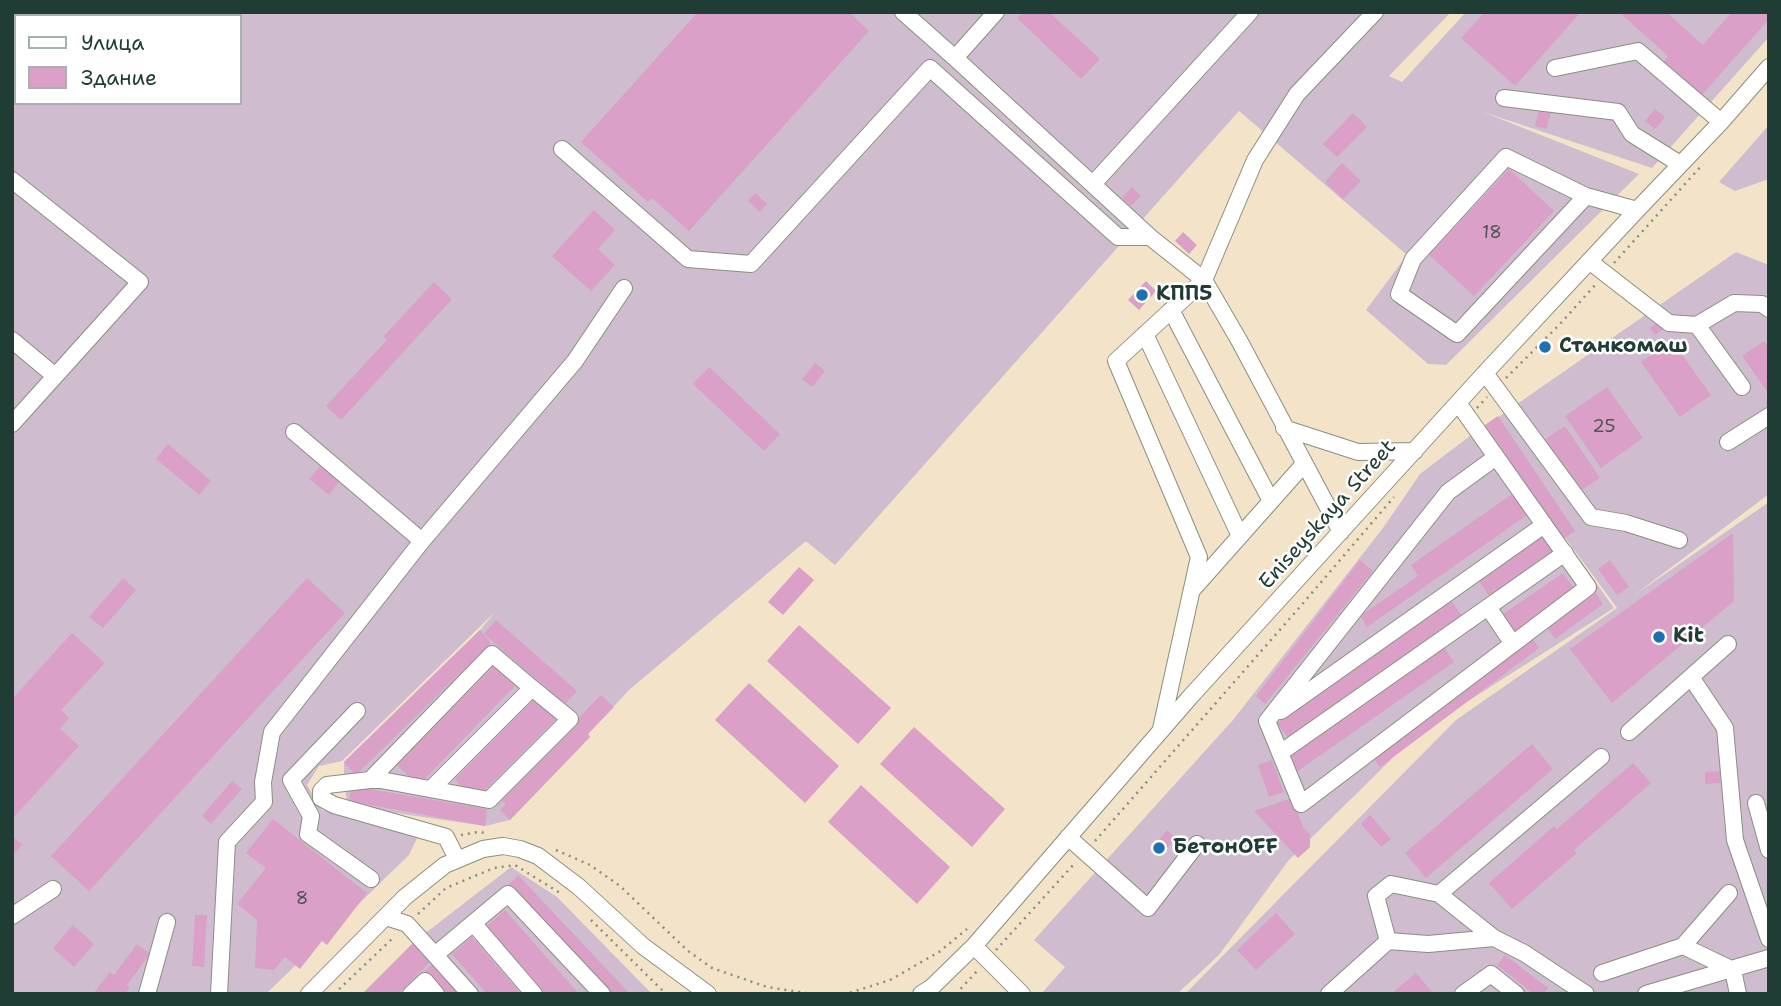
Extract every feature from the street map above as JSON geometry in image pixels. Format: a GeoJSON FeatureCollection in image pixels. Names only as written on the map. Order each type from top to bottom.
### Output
{"type":"FeatureCollection","features":[{"type":"Feature","properties":{"kind":"street"},"geometry":{"type":"LineString","coordinates":[[903,12],[1150,237],[1204,280],[1341,531]]}},
{"type":"Feature","properties":{"kind":"street"},"geometry":{"type":"LineString","coordinates":[[955,58],[996,12]]}},
{"type":"Feature","properties":{"kind":"street"},"geometry":{"type":"LineString","coordinates":[[1093,184],[1250,12]]}},
{"type":"Feature","properties":{"kind":"street"},"geometry":{"type":"LineString","coordinates":[[1160,732],[1199,557],[1116,361],[1204,280],[1255,160],[1297,94],[1375,12]]}},
{"type":"Feature","properties":{"kind":"street"},"geometry":{"type":"LineString","coordinates":[[1555,68],[1638,51],[1721,122]]}},
{"type":"Feature","properties":{"kind":"street","name":"Eniseyskaya Street"},"geometry":{"type":"LineString","coordinates":[[921,994],[932,987],[974,946],[1160,732],[1341,531],[1415,451],[1463,410],[1485,373],[1721,122],[1769,67]]}},
{"type":"Feature","properties":{"kind":"street"},"geometry":{"type":"LineString","coordinates":[[562,149],[688,260],[751,264],[930,68],[1118,237],[1150,237]]}},
{"type":"Feature","properties":{"kind":"street"},"geometry":{"type":"LineString","coordinates":[[1504,98],[1618,113],[1632,134],[1680,164]]}},
{"type":"Feature","properties":{"kind":"street"},"geometry":{"type":"LineString","coordinates":[[1587,196],[1457,334],[1399,294],[1413,259],[1506,157],[1587,196],[1637,210]]}},
{"type":"Feature","properties":{"kind":"street"},"geometry":{"type":"LineString","coordinates":[[12,180],[140,282],[12,424]]}},
{"type":"Feature","properties":{"kind":"street"},"geometry":{"type":"LineString","coordinates":[[1589,261],[1669,323],[1697,325],[1734,303],[1762,304],[1769,309]]}},
{"type":"Feature","properties":{"kind":"street"},"geometry":{"type":"LineString","coordinates":[[219,994],[227,842],[264,802],[263,782],[272,732],[422,541],[575,361],[624,288]]}},
{"type":"Feature","properties":{"kind":"street"},"geometry":{"type":"LineString","coordinates":[[1171,310],[1271,501]]}},
{"type":"Feature","properties":{"kind":"street"},"geometry":{"type":"LineString","coordinates":[[1697,325],[1742,387]]}},
{"type":"Feature","properties":{"kind":"street"},"geometry":{"type":"LineString","coordinates":[[1145,334],[1240,536]]}},
{"type":"Feature","properties":{"kind":"street"},"geometry":{"type":"LineString","coordinates":[[12,340],[55,376]]}},
{"type":"Feature","properties":{"kind":"street"},"geometry":{"type":"LineString","coordinates":[[1485,373],[1591,517],[1626,523],[1679,540]]}},
{"type":"Feature","properties":{"kind":"street"},"geometry":{"type":"LineString","coordinates":[[1267,721],[1301,804],[1588,587],[1463,410]]}},
{"type":"Feature","properties":{"kind":"street"},"geometry":{"type":"LineString","coordinates":[[1728,442],[1769,416]]}},
{"type":"Feature","properties":{"kind":"street"},"geometry":{"type":"LineString","coordinates":[[1284,428],[1358,452],[1415,451]]}},
{"type":"Feature","properties":{"kind":"street"},"geometry":{"type":"LineString","coordinates":[[294,432],[422,541]]}},
{"type":"Feature","properties":{"kind":"street"},"geometry":{"type":"LineString","coordinates":[[1267,721],[1448,492],[1496,457]]}},
{"type":"Feature","properties":{"kind":"street"},"geometry":{"type":"LineString","coordinates":[[1191,591],[1304,464]]}},
{"type":"Feature","properties":{"kind":"street"},"geometry":{"type":"LineString","coordinates":[[1267,721],[1544,525]]}},
{"type":"Feature","properties":{"kind":"street"},"geometry":{"type":"LineString","coordinates":[[1280,753],[1565,553]]}},
{"type":"Feature","properties":{"kind":"street"},"geometry":{"type":"LineString","coordinates":[[1488,607],[1513,644]]}},
{"type":"Feature","properties":{"kind":"street"},"geometry":{"type":"LineString","coordinates":[[1629,732],[1728,644]]}},
{"type":"Feature","properties":{"kind":"street"},"geometry":{"type":"LineString","coordinates":[[370,780],[492,654],[570,719],[489,800],[381,780],[327,785],[321,792],[321,798],[334,805],[446,837],[457,859]]}},
{"type":"Feature","properties":{"kind":"street"},"geometry":{"type":"LineString","coordinates":[[1691,677],[1725,728],[1735,840],[1769,939]]}},
{"type":"Feature","properties":{"kind":"street"},"geometry":{"type":"LineString","coordinates":[[431,789],[532,688]]}},
{"type":"Feature","properties":{"kind":"street"},"geometry":{"type":"LineString","coordinates":[[263,782],[290,780],[356,711]]}},
{"type":"Feature","properties":{"kind":"street"},"geometry":{"type":"LineString","coordinates":[[1439,894],[1601,757]]}},
{"type":"Feature","properties":{"kind":"street"},"geometry":{"type":"LineString","coordinates":[[290,780],[310,816],[308,834],[372,879]]}},
{"type":"Feature","properties":{"kind":"street"},"geometry":{"type":"LineString","coordinates":[[1756,803],[1769,850]]}},
{"type":"Feature","properties":{"kind":"street"},"geometry":{"type":"LineString","coordinates":[[1068,837],[1148,908],[1197,844]]}},
{"type":"Feature","properties":{"kind":"street"},"geometry":{"type":"LineString","coordinates":[[309,994],[405,897],[445,865],[483,849],[503,846],[538,856],[579,887],[643,947],[708,994]]}},
{"type":"Feature","properties":{"kind":"street"},"geometry":{"type":"LineString","coordinates":[[1388,941],[1376,896],[1391,884],[1439,894],[1494,938],[1524,953],[1586,994]]}},
{"type":"Feature","properties":{"kind":"street"},"geometry":{"type":"LineString","coordinates":[[12,916],[54,889]]}},
{"type":"Feature","properties":{"kind":"street"},"geometry":{"type":"LineString","coordinates":[[1602,973],[1682,946],[1729,893]]}},
{"type":"Feature","properties":{"kind":"street"},"geometry":{"type":"LineString","coordinates":[[435,955],[508,894],[598,993]]}},
{"type":"Feature","properties":{"kind":"street"},"geometry":{"type":"LineString","coordinates":[[387,917],[407,925],[470,994]]}},
{"type":"Feature","properties":{"kind":"street"},"geometry":{"type":"LineString","coordinates":[[147,994],[167,922]]}},
{"type":"Feature","properties":{"kind":"street"},"geometry":{"type":"LineString","coordinates":[[473,923],[534,994]]}},
{"type":"Feature","properties":{"kind":"street"},"geometry":{"type":"LineString","coordinates":[[1329,994],[1388,941],[1428,944],[1494,938]]}},
{"type":"Feature","properties":{"kind":"street"},"geometry":{"type":"LineString","coordinates":[[974,946],[1021,994]]}},
{"type":"Feature","properties":{"kind":"street"},"geometry":{"type":"LineString","coordinates":[[1682,946],[1733,970]]}},
{"type":"Feature","properties":{"kind":"street"},"geometry":{"type":"LineString","coordinates":[[1646,994],[1769,958]]}},
{"type":"Feature","properties":{"kind":"street"},"geometry":{"type":"LineString","coordinates":[[1733,970],[1738,994]]}},
{"type":"Feature","properties":{"kind":"street"},"geometry":{"type":"LineString","coordinates":[[1463,994],[1491,974],[1516,994]]}},
{"type":"Feature","properties":{"kind":"street"},"geometry":{"type":"LineString","coordinates":[[411,994],[425,981],[436,994]]}},
{"type":"Feature","properties":{"kind":"path"},"geometry":{"type":"LineString","coordinates":[[1463,410],[1495,389],[1560,324],[1705,162]]}},
{"type":"Feature","properties":{"kind":"path"},"geometry":{"type":"LineString","coordinates":[[956,994],[1085,852],[1396,495]]}},
{"type":"Feature","properties":{"kind":"path"},"geometry":{"type":"LineString","coordinates":[[1287,567],[1331,513]]}},
{"type":"Feature","properties":{"kind":"path"},"geometry":{"type":"LineString","coordinates":[[446,837],[478,832],[491,835]]}},
{"type":"Feature","properties":{"kind":"path"},"geometry":{"type":"LineString","coordinates":[[555,850],[590,865],[621,886],[688,951],[712,968],[767,987],[813,994]]}},
{"type":"Feature","properties":{"kind":"path"},"geometry":{"type":"LineString","coordinates":[[334,994],[446,888],[494,868],[515,865],[569,898]]}},
{"type":"Feature","properties":{"kind":"path"},"geometry":{"type":"LineString","coordinates":[[588,917],[667,994]]}},
{"type":"Feature","properties":{"kind":"path"},"geometry":{"type":"LineString","coordinates":[[822,994],[849,993],[890,980],[939,952],[967,929]]}},
{"type":"Feature","properties":{"kind":"shaded area"},"geometry":{"type":"Polygon","coordinates":[[[12,12],[1451,12],[1389,76],[1402,82],[1466,12],[1769,12],[1769,37],[1652,168],[1483,112],[1639,174],[1446,365],[1428,364],[1366,310],[1407,255],[1239,111],[835,565],[806,541],[629,690],[588,734],[590,737],[510,820],[485,826],[348,806],[344,782],[344,762],[480,630],[495,612],[342,761],[319,766],[307,785],[322,810],[420,832],[409,855],[266,994],[12,994],[12,12]]]}},
{"type":"Feature","properties":{"kind":"shaded area"},"geometry":{"type":"Polygon","coordinates":[[[1769,125],[1769,179],[1735,191],[1719,182],[1769,125]]]}},
{"type":"Feature","properties":{"kind":"shaded area"},"geometry":{"type":"Polygon","coordinates":[[[1736,252],[1769,265],[1769,494],[1633,596],[1769,502],[1769,994],[1185,994],[1456,720],[1617,608],[1494,441],[1614,608],[1418,733],[1288,861],[1219,955],[1177,994],[1041,994],[1065,967],[1034,940],[1233,720],[1383,528],[1420,474],[1483,426],[1736,252]]]}},
{"type":"Feature","properties":{"kind":"shaded area"},"geometry":{"type":"Polygon","coordinates":[[[511,867],[557,897],[652,994],[365,994],[414,942],[511,867]]]}},
{"type":"Feature","properties":{"kind":"building"},"geometry":{"type":"Polygon","coordinates":[[[698,12],[849,12],[869,31],[689,231],[652,198],[648,202],[581,142],[698,12]]]}},
{"type":"Feature","properties":{"kind":"building"},"geometry":{"type":"Polygon","coordinates":[[[1023,12],[1049,12],[1100,59],[1081,79],[1017,18],[1023,12]]]}},
{"type":"Feature","properties":{"kind":"building"},"geometry":{"type":"Polygon","coordinates":[[[1485,12],[1581,12],[1515,86],[1461,38],[1485,12]]]}},
{"type":"Feature","properties":{"kind":"building"},"geometry":{"type":"Polygon","coordinates":[[[1619,12],[1666,12],[1703,45],[1732,12],[1765,12],[1769,19],[1701,96],[1663,62],[1668,56],[1619,12]]]}},
{"type":"Feature","properties":{"kind":"building"},"geometry":{"type":"Polygon","coordinates":[[[1539,109],[1551,113],[1546,129],[1535,126],[1539,109]]]}},
{"type":"Feature","properties":{"kind":"building"},"geometry":{"type":"Polygon","coordinates":[[[1655,109],[1665,117],[1655,129],[1645,121],[1655,109]]]}},
{"type":"Feature","properties":{"kind":"building"},"geometry":{"type":"Polygon","coordinates":[[[1353,113],[1367,127],[1337,157],[1323,144],[1353,113]]]}},
{"type":"Feature","properties":{"kind":"building"},"geometry":{"type":"Polygon","coordinates":[[[1342,163],[1361,181],[1343,199],[1325,182],[1342,163]]]}},
{"type":"Feature","properties":{"kind":"building"},"geometry":{"type":"Polygon","coordinates":[[[1509,169],[1554,211],[1474,296],[1429,255],[1509,169]]]}},
{"type":"Feature","properties":{"kind":"building"},"geometry":{"type":"Polygon","coordinates":[[[1132,187],[1141,196],[1131,206],[1122,198],[1132,187]]]}},
{"type":"Feature","properties":{"kind":"building"},"geometry":{"type":"Polygon","coordinates":[[[755,193],[767,204],[760,212],[748,201],[755,193]]]}},
{"type":"Feature","properties":{"kind":"building"},"geometry":{"type":"Polygon","coordinates":[[[594,210],[615,230],[598,249],[615,265],[591,291],[552,256],[594,210]]]}},
{"type":"Feature","properties":{"kind":"building"},"geometry":{"type":"Polygon","coordinates":[[[1183,232],[1197,245],[1189,254],[1175,241],[1183,232]]]}},
{"type":"Feature","properties":{"kind":"building","name":"КПП5"},"geometry":{"type":"Polygon","coordinates":[[[1146,281],[1156,291],[1139,310],[1128,300],[1146,281]]]}},
{"type":"Feature","properties":{"kind":"building"},"geometry":{"type":"Polygon","coordinates":[[[434,282],[452,299],[341,420],[326,406],[387,340],[383,337],[434,282]]]}},
{"type":"Feature","properties":{"kind":"building"},"geometry":{"type":"Polygon","coordinates":[[[1658,322],[1663,329],[1655,335],[1650,328],[1658,322]]]}},
{"type":"Feature","properties":{"kind":"building"},"geometry":{"type":"Polygon","coordinates":[[[1672,341],[1711,395],[1680,417],[1641,362],[1672,341]]]}},
{"type":"Feature","properties":{"kind":"building"},"geometry":{"type":"Polygon","coordinates":[[[1764,341],[1769,348],[1769,394],[1742,356],[1764,341]]]}},
{"type":"Feature","properties":{"kind":"building"},"geometry":{"type":"Polygon","coordinates":[[[815,363],[825,371],[812,387],[802,379],[815,363]]]}},
{"type":"Feature","properties":{"kind":"building"},"geometry":{"type":"Polygon","coordinates":[[[709,367],[780,434],[764,451],[693,384],[709,367]]]}},
{"type":"Feature","properties":{"kind":"building"},"geometry":{"type":"Polygon","coordinates":[[[1607,387],[1643,438],[1601,468],[1565,416],[1607,387]]]}},
{"type":"Feature","properties":{"kind":"building"},"geometry":{"type":"Polygon","coordinates":[[[1498,416],[1575,531],[1562,540],[1485,425],[1498,416]]]}},
{"type":"Feature","properties":{"kind":"building"},"geometry":{"type":"Polygon","coordinates":[[[1565,426],[1600,478],[1580,491],[1545,439],[1565,426]]]}},
{"type":"Feature","properties":{"kind":"building"},"geometry":{"type":"Polygon","coordinates":[[[168,444],[211,481],[199,495],[156,459],[168,444]]]}},
{"type":"Feature","properties":{"kind":"building"},"geometry":{"type":"Polygon","coordinates":[[[320,466],[339,482],[329,495],[309,479],[320,466]]]}},
{"type":"Feature","properties":{"kind":"building"},"geometry":{"type":"Polygon","coordinates":[[[1515,492],[1530,513],[1367,627],[1360,616],[1418,576],[1411,565],[1515,492]]]}},
{"type":"Feature","properties":{"kind":"building"},"geometry":{"type":"Polygon","coordinates":[[[1547,530],[1561,551],[1491,599],[1477,578],[1547,530]]]}},
{"type":"Feature","properties":{"kind":"building"},"geometry":{"type":"Polygon","coordinates":[[[1733,533],[1734,601],[1612,703],[1570,649],[1733,533]]]}},
{"type":"Feature","properties":{"kind":"building"},"geometry":{"type":"Polygon","coordinates":[[[1360,560],[1373,571],[1265,704],[1256,696],[1360,560]]]}},
{"type":"Feature","properties":{"kind":"building"},"geometry":{"type":"Polygon","coordinates":[[[1610,560],[1629,587],[1617,595],[1598,569],[1610,560]]]}},
{"type":"Feature","properties":{"kind":"building"},"geometry":{"type":"Polygon","coordinates":[[[799,567],[814,580],[783,615],[768,602],[799,567]]]}},
{"type":"Feature","properties":{"kind":"building"},"geometry":{"type":"Polygon","coordinates":[[[1563,573],[1576,591],[1516,633],[1503,614],[1563,573]]]}},
{"type":"Feature","properties":{"kind":"building"},"geometry":{"type":"Polygon","coordinates":[[[123,578],[136,590],[103,628],[89,617],[123,578]]]}},
{"type":"Feature","properties":{"kind":"building"},"geometry":{"type":"Polygon","coordinates":[[[307,578],[345,613],[89,891],[51,856],[307,578]]]}},
{"type":"Feature","properties":{"kind":"building"},"geometry":{"type":"Polygon","coordinates":[[[1596,593],[1603,604],[1555,639],[1547,628],[1596,593]]]}},
{"type":"Feature","properties":{"kind":"building"},"geometry":{"type":"Polygon","coordinates":[[[1450,599],[1464,619],[1291,742],[1277,723],[1450,599]]]}},
{"type":"Feature","properties":{"kind":"building"},"geometry":{"type":"Polygon","coordinates":[[[496,620],[577,691],[565,704],[484,634],[496,620]]]}},
{"type":"Feature","properties":{"kind":"building"},"geometry":{"type":"Polygon","coordinates":[[[799,625],[891,708],[858,744],[767,661],[799,625]]]}},
{"type":"Feature","properties":{"kind":"building"},"geometry":{"type":"Polygon","coordinates":[[[480,630],[491,643],[356,775],[344,762],[480,630]]]}},
{"type":"Feature","properties":{"kind":"building"},"geometry":{"type":"Polygon","coordinates":[[[72,633],[105,663],[61,710],[69,718],[60,729],[79,746],[12,819],[12,699],[72,633]]]}},
{"type":"Feature","properties":{"kind":"building"},"geometry":{"type":"Polygon","coordinates":[[[1532,638],[1539,648],[1380,767],[1372,756],[1532,638]]]}},
{"type":"Feature","properties":{"kind":"building"},"geometry":{"type":"Polygon","coordinates":[[[1442,645],[1454,662],[1295,773],[1283,756],[1442,645]]]}},
{"type":"Feature","properties":{"kind":"building"},"geometry":{"type":"Polygon","coordinates":[[[494,666],[515,686],[418,786],[397,765],[494,666]]]}},
{"type":"Feature","properties":{"kind":"building"},"geometry":{"type":"Polygon","coordinates":[[[749,683],[839,766],[805,803],[715,720],[749,683]]]}},
{"type":"Feature","properties":{"kind":"building"},"geometry":{"type":"Polygon","coordinates":[[[601,695],[614,707],[588,734],[590,737],[510,820],[500,810],[506,804],[500,799],[601,695]]]}},
{"type":"Feature","properties":{"kind":"building"},"geometry":{"type":"Polygon","coordinates":[[[535,698],[556,719],[485,790],[464,790],[455,779],[535,698]]]}},
{"type":"Feature","properties":{"kind":"building"},"geometry":{"type":"Polygon","coordinates":[[[914,727],[1005,809],[972,847],[880,764],[914,727]]]}},
{"type":"Feature","properties":{"kind":"building"},"geometry":{"type":"Polygon","coordinates":[[[1532,744],[1553,769],[1426,878],[1405,853],[1532,744]]]}},
{"type":"Feature","properties":{"kind":"building"},"geometry":{"type":"Polygon","coordinates":[[[1272,760],[1284,792],[1269,797],[1258,765],[1272,760]]]}},
{"type":"Feature","properties":{"kind":"building"},"geometry":{"type":"Polygon","coordinates":[[[1633,763],[1651,783],[1574,850],[1577,853],[1512,909],[1489,883],[1554,826],[1557,829],[1633,763]]]}},
{"type":"Feature","properties":{"kind":"building"},"geometry":{"type":"Polygon","coordinates":[[[1720,771],[1720,783],[1705,784],[1705,772],[1720,771]]]}},
{"type":"Feature","properties":{"kind":"building"},"geometry":{"type":"Polygon","coordinates":[[[232,781],[242,789],[211,824],[202,816],[232,781]]]}},
{"type":"Feature","properties":{"kind":"building"},"geometry":{"type":"Polygon","coordinates":[[[861,785],[950,867],[917,904],[828,822],[861,785]]]}},
{"type":"Feature","properties":{"kind":"building"},"geometry":{"type":"Polygon","coordinates":[[[352,786],[487,809],[485,826],[349,801],[352,786]]]}},
{"type":"Feature","properties":{"kind":"building"},"geometry":{"type":"Polygon","coordinates":[[[1292,798],[1304,829],[1310,834],[1310,847],[1298,858],[1254,811],[1292,798]]]}},
{"type":"Feature","properties":{"kind":"building"},"geometry":{"type":"Polygon","coordinates":[[[1370,815],[1391,839],[1381,847],[1361,824],[1370,815]]]}},
{"type":"Feature","properties":{"kind":"building"},"geometry":{"type":"Polygon","coordinates":[[[273,819],[367,893],[327,945],[322,941],[300,969],[285,957],[274,970],[255,968],[257,920],[237,904],[266,868],[246,853],[273,819]]]}},
{"type":"Feature","properties":{"kind":"building"},"geometry":{"type":"Polygon","coordinates":[[[1167,830],[1176,838],[1160,857],[1151,850],[1167,830]]]}},
{"type":"Feature","properties":{"kind":"building"},"geometry":{"type":"Polygon","coordinates":[[[12,836],[22,845],[12,856],[12,836]]]}},
{"type":"Feature","properties":{"kind":"building"},"geometry":{"type":"Polygon","coordinates":[[[518,875],[630,994],[611,994],[508,885],[518,875]]]}},
{"type":"Feature","properties":{"kind":"building"},"geometry":{"type":"Polygon","coordinates":[[[505,910],[579,994],[545,994],[486,927],[505,910]]]}},
{"type":"Feature","properties":{"kind":"building"},"geometry":{"type":"Polygon","coordinates":[[[1276,913],[1295,934],[1256,970],[1237,950],[1276,913]]]}},
{"type":"Feature","properties":{"kind":"building"},"geometry":{"type":"Polygon","coordinates":[[[195,915],[207,915],[204,967],[192,966],[195,915]]]}},
{"type":"Feature","properties":{"kind":"building"},"geometry":{"type":"Polygon","coordinates":[[[73,925],[94,944],[74,967],[53,948],[73,925]]]}},
{"type":"Feature","properties":{"kind":"building"},"geometry":{"type":"Polygon","coordinates":[[[472,937],[521,994],[487,994],[452,954],[472,937]]]}},
{"type":"Feature","properties":{"kind":"building"},"geometry":{"type":"Polygon","coordinates":[[[413,943],[431,961],[398,994],[362,994],[413,943]]]}},
{"type":"Feature","properties":{"kind":"building"},"geometry":{"type":"Polygon","coordinates":[[[137,944],[150,954],[127,985],[130,987],[125,994],[93,994],[110,972],[114,975],[137,944]]]}},
{"type":"Feature","properties":{"kind":"building"},"geometry":{"type":"Polygon","coordinates":[[[1505,955],[1548,988],[1544,994],[1534,994],[1497,965],[1505,955]]]}},
{"type":"Feature","properties":{"kind":"building"},"geometry":{"type":"Polygon","coordinates":[[[434,963],[461,994],[444,994],[424,971],[434,963]]]}},
{"type":"Feature","properties":{"kind":"building"},"geometry":{"type":"Polygon","coordinates":[[[1416,973],[1434,994],[1391,994],[1416,973]]]}},
{"type":"Feature","properties":{"kind":"place","name":"КПП5"},"geometry":{"type":"Point","coordinates":[1142,295]}},
{"type":"Feature","properties":{"kind":"place","name":"Станкомаш"},"geometry":{"type":"Point","coordinates":[1545,347]}},
{"type":"Feature","properties":{"kind":"place","name":"Kit"},"geometry":{"type":"Point","coordinates":[1659,637]}},
{"type":"Feature","properties":{"kind":"place","name":"БетонOFF"},"geometry":{"type":"Point","coordinates":[1159,848]}}]}
